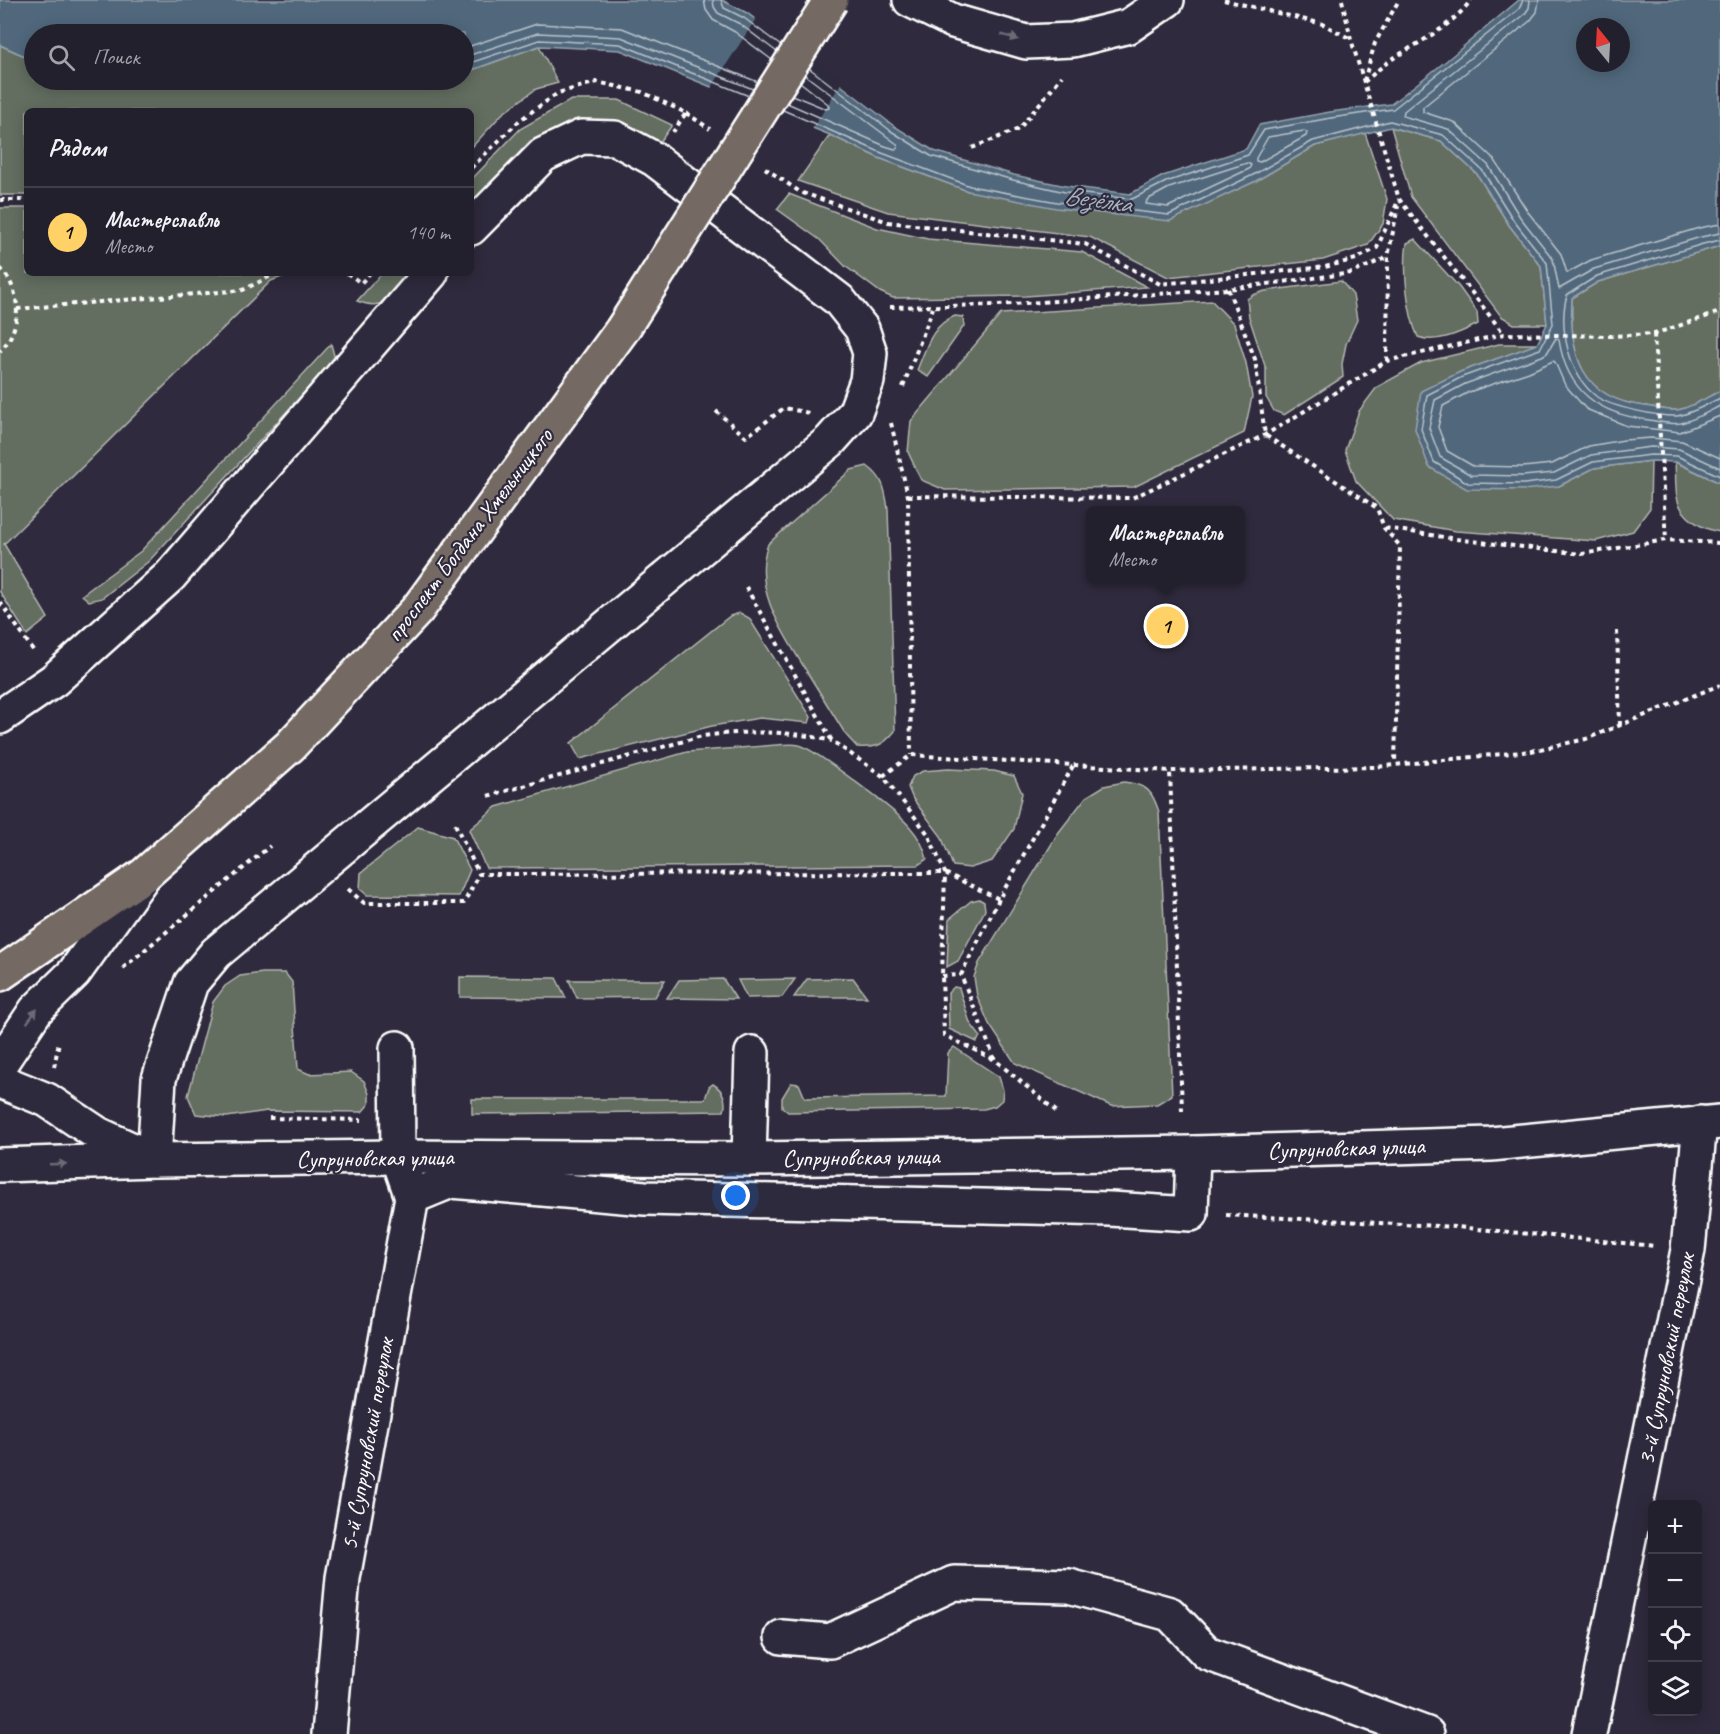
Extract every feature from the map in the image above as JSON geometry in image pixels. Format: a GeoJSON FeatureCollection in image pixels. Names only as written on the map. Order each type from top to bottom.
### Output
{"type":"FeatureCollection","features":[{"type":"Feature","properties":{"kind":"main road","name":"проспект Богдана Хмельницкого"},"geometry":{"type":"LineString","coordinates":[[0,974],[144,875],[290,746],[417,610],[622,330],[831,0]]}},
{"type":"Feature","properties":{"kind":"street"},"geometry":{"type":"LineString","coordinates":[[910,0],[956,11],[1026,42],[1073,40],[1129,26],[1167,0]]}},
{"type":"Feature","properties":{"kind":"street"},"geometry":{"type":"LineString","coordinates":[[0,1081],[47,1100],[98,1134],[154,1160],[159,1079],[191,982],[216,953],[831,441],[855,413],[867,381],[870,353],[862,329],[839,300],[654,159],[615,138],[581,137],[543,155],[474,225]]}},
{"type":"Feature","properties":{"kind":"street"},"geometry":{"type":"LineString","coordinates":[[0,717],[54,680],[170,576],[428,276]]}},
{"type":"Feature","properties":{"kind":"street"},"geometry":{"type":"LineString","coordinates":[[0,1064],[36,1010],[74,974],[144,875]]}},
{"type":"Feature","properties":{"kind":"street","name":"5-й Супруновский переулок"},"geometry":{"type":"LineString","coordinates":[[329,1734],[343,1578],[412,1197],[398,1157],[396,1048]]}},
{"type":"Feature","properties":{"kind":"street"},"geometry":{"type":"LineString","coordinates":[[749,1159],[752,1053]]}},
{"type":"Feature","properties":{"kind":"street","name":"Супруновская улица"},"geometry":{"type":"LineString","coordinates":[[0,1166],[154,1160],[398,1157],[749,1159],[1193,1153],[1491,1144],[1710,1123]]}},
{"type":"Feature","properties":{"kind":"street","name":"3-й Супруновский переулок"},"geometry":{"type":"LineString","coordinates":[[1590,1734],[1688,1250],[1710,1123]]}},
{"type":"Feature","properties":{"kind":"street"},"geometry":{"type":"LineString","coordinates":[[412,1197],[451,1181],[645,1198],[1110,1209],[1191,1214],[1193,1153]]}},
{"type":"Feature","properties":{"kind":"street"},"geometry":{"type":"LineString","coordinates":[[782,1637],[830,1641],[954,1583],[1069,1586],[1170,1614],[1207,1653],[1427,1734]]}},
{"type":"Feature","properties":{"kind":"path"},"geometry":{"type":"LineString","coordinates":[[1224,0],[1323,24],[1352,39]]}},
{"type":"Feature","properties":{"kind":"path"},"geometry":{"type":"LineString","coordinates":[[1342,0],[1399,199],[1504,334]]}},
{"type":"Feature","properties":{"kind":"path"},"geometry":{"type":"LineString","coordinates":[[1364,82],[1375,43],[1399,0]]}},
{"type":"Feature","properties":{"kind":"path"},"geometry":{"type":"LineString","coordinates":[[1364,82],[1395,57],[1426,40],[1465,9],[1471,0]]}},
{"type":"Feature","properties":{"kind":"path"},"geometry":{"type":"LineString","coordinates":[[972,148],[1019,129],[1065,72]]}},
{"type":"Feature","properties":{"kind":"path"},"geometry":{"type":"LineString","coordinates":[[686,113],[714,132]]}},
{"type":"Feature","properties":{"kind":"path"},"geometry":{"type":"LineString","coordinates":[[762,165],[800,192],[888,222],[1085,244],[1160,284],[1325,267],[1356,260],[1377,248],[1399,199]]}},
{"type":"Feature","properties":{"kind":"path"},"geometry":{"type":"LineString","coordinates":[[1387,361],[1388,257],[1399,199]]}},
{"type":"Feature","properties":{"kind":"path"},"geometry":{"type":"LineString","coordinates":[[0,200],[24,200]]}},
{"type":"Feature","properties":{"kind":"path"},"geometry":{"type":"LineString","coordinates":[[998,305],[1228,289],[1352,273],[1388,257]]}},
{"type":"Feature","properties":{"kind":"path"},"geometry":{"type":"LineString","coordinates":[[0,268],[6,274],[14,291],[17,309],[14,328],[0,351]]}},
{"type":"Feature","properties":{"kind":"path"},"geometry":{"type":"LineString","coordinates":[[17,309],[243,290],[271,276]]}},
{"type":"Feature","properties":{"kind":"path"},"geometry":{"type":"LineString","coordinates":[[351,276],[361,283],[367,276]]}},
{"type":"Feature","properties":{"kind":"path"},"geometry":{"type":"LineString","coordinates":[[1228,289],[1255,359],[1265,435],[1377,508],[1384,528],[1400,546],[1395,764]]}},
{"type":"Feature","properties":{"kind":"path"},"geometry":{"type":"LineString","coordinates":[[902,393],[933,308]]}},
{"type":"Feature","properties":{"kind":"path"},"geometry":{"type":"LineString","coordinates":[[908,496],[1132,498],[1265,435],[1387,361],[1504,334],[1610,336],[1654,334],[1720,312]]}},
{"type":"Feature","properties":{"kind":"path"},"geometry":{"type":"LineString","coordinates":[[1654,334],[1666,540]]}},
{"type":"Feature","properties":{"kind":"path"},"geometry":{"type":"LineString","coordinates":[[716,411],[746,437],[784,408],[814,414]]}},
{"type":"Feature","properties":{"kind":"path"},"geometry":{"type":"LineString","coordinates":[[894,414],[890,424],[908,496],[911,755]]}},
{"type":"Feature","properties":{"kind":"path"},"geometry":{"type":"LineString","coordinates":[[1384,528],[1582,554],[1666,540],[1720,543]]}},
{"type":"Feature","properties":{"kind":"path"},"geometry":{"type":"LineString","coordinates":[[746,587],[832,741]]}},
{"type":"Feature","properties":{"kind":"path"},"geometry":{"type":"LineString","coordinates":[[0,602],[54,680]]}},
{"type":"Feature","properties":{"kind":"path"},"geometry":{"type":"LineString","coordinates":[[1617,631],[1620,725]]}},
{"type":"Feature","properties":{"kind":"path"},"geometry":{"type":"LineString","coordinates":[[883,776],[911,755],[1170,771],[1375,767],[1531,751],[1586,740],[1720,685]]}},
{"type":"Feature","properties":{"kind":"path"},"geometry":{"type":"LineString","coordinates":[[488,796],[702,736],[748,732],[809,735],[832,741],[883,776],[928,834],[945,873],[942,976],[944,1035],[995,1060],[1057,1112]]}},
{"type":"Feature","properties":{"kind":"path"},"geometry":{"type":"LineString","coordinates":[[995,1060],[961,975],[999,899],[1073,766]]}},
{"type":"Feature","properties":{"kind":"path"},"geometry":{"type":"LineString","coordinates":[[1170,771],[1182,1111]]}},
{"type":"Feature","properties":{"kind":"path"},"geometry":{"type":"LineString","coordinates":[[455,824],[479,874]]}},
{"type":"Feature","properties":{"kind":"path"},"geometry":{"type":"LineString","coordinates":[[114,975],[270,846]]}},
{"type":"Feature","properties":{"kind":"path"},"geometry":{"type":"LineString","coordinates":[[479,874],[945,873],[999,899]]}},
{"type":"Feature","properties":{"kind":"path"},"geometry":{"type":"LineString","coordinates":[[348,888],[364,903],[464,903],[479,874]]}},
{"type":"Feature","properties":{"kind":"path"},"geometry":{"type":"LineString","coordinates":[[942,976],[961,975]]}},
{"type":"Feature","properties":{"kind":"path"},"geometry":{"type":"LineString","coordinates":[[47,1100],[59,1039]]}},
{"type":"Feature","properties":{"kind":"path"},"geometry":{"type":"LineString","coordinates":[[269,1118],[362,1120]]}},
{"type":"Feature","properties":{"kind":"path"},"geometry":{"type":"LineString","coordinates":[[1191,1214],[1457,1227],[1688,1250]]}},
{"type":"Feature","properties":{"kind":"green space"},"geometry":{"type":"Polygon","coordinates":[[[0,45],[24,56],[24,90],[474,90],[474,69],[539,46],[558,83],[536,89],[502,114],[474,145],[474,108],[24,108],[24,195],[0,195],[0,45]]]}},
{"type":"Feature","properties":{"kind":"green space"},"geometry":{"type":"Polygon","coordinates":[[[571,100],[619,100],[672,125],[658,145],[618,121],[574,120],[530,141],[474,203],[474,177],[520,129],[571,100]]]}},
{"type":"Feature","properties":{"kind":"green space"},"geometry":{"type":"Polygon","coordinates":[[[1391,127],[1441,141],[1477,174],[1509,225],[1541,266],[1547,324],[1514,324],[1501,316],[1411,197],[1391,127]]]}},
{"type":"Feature","properties":{"kind":"green space"},"geometry":{"type":"Polygon","coordinates":[[[1365,133],[1387,199],[1383,224],[1368,245],[1323,260],[1168,277],[1090,237],[888,212],[798,181],[830,135],[879,158],[968,191],[1216,198],[1256,181],[1315,146],[1365,133]]]}},
{"type":"Feature","properties":{"kind":"green space"},"geometry":{"type":"Polygon","coordinates":[[[789,194],[877,228],[928,239],[1082,252],[1147,287],[1026,296],[893,298],[880,292],[845,266],[820,240],[777,209],[789,194]]]}},
{"type":"Feature","properties":{"kind":"green space"},"geometry":{"type":"Polygon","coordinates":[[[0,208],[24,208],[24,276],[284,276],[271,281],[4,544],[48,618],[27,635],[0,592],[0,208]]]}},
{"type":"Feature","properties":{"kind":"green space"},"geometry":{"type":"Polygon","coordinates":[[[1415,239],[1459,287],[1477,312],[1478,324],[1440,338],[1418,337],[1411,316],[1406,278],[1407,243],[1415,239]]]}},
{"type":"Feature","properties":{"kind":"green space"},"geometry":{"type":"Polygon","coordinates":[[[1720,246],[1720,391],[1688,407],[1673,410],[1623,402],[1606,394],[1593,384],[1583,371],[1577,355],[1573,338],[1572,298],[1598,282],[1720,246]]]}},
{"type":"Feature","properties":{"kind":"green space"},"geometry":{"type":"Polygon","coordinates":[[[379,276],[409,276],[383,303],[376,305],[357,301],[379,276]]]}},
{"type":"Feature","properties":{"kind":"green space"},"geometry":{"type":"Polygon","coordinates":[[[1341,281],[1353,295],[1357,320],[1346,344],[1342,364],[1343,377],[1284,415],[1274,411],[1266,397],[1266,369],[1249,317],[1247,299],[1265,291],[1341,281]]]}},
{"type":"Feature","properties":{"kind":"green space"},"geometry":{"type":"Polygon","coordinates":[[[1212,301],[1234,324],[1246,363],[1252,397],[1244,433],[1134,487],[945,490],[921,480],[908,452],[911,421],[1001,314],[1212,301]]]}},
{"type":"Feature","properties":{"kind":"green space"},"geometry":{"type":"Polygon","coordinates":[[[955,316],[963,317],[964,326],[928,377],[917,370],[927,346],[940,325],[955,316]]]}},
{"type":"Feature","properties":{"kind":"green space"},"geometry":{"type":"Polygon","coordinates":[[[331,344],[335,359],[149,561],[102,598],[89,601],[82,595],[141,551],[331,344]]]}},
{"type":"Feature","properties":{"kind":"green space"},"geometry":{"type":"Polygon","coordinates":[[[1499,344],[1537,344],[1460,372],[1559,486],[1594,468],[1651,461],[1650,508],[1633,531],[1596,541],[1456,531],[1393,520],[1356,481],[1345,450],[1359,411],[1377,387],[1421,363],[1499,344]]]}},
{"type":"Feature","properties":{"kind":"green space"},"geometry":{"type":"Polygon","coordinates":[[[1675,462],[1720,483],[1720,532],[1693,521],[1679,504],[1675,462]]]}},
{"type":"Feature","properties":{"kind":"green space"},"geometry":{"type":"Polygon","coordinates":[[[867,466],[877,475],[885,490],[888,509],[895,731],[883,743],[857,747],[846,735],[772,611],[764,578],[764,561],[768,544],[851,470],[867,466]]]}},
{"type":"Feature","properties":{"kind":"green space"},"geometry":{"type":"Polygon","coordinates":[[[740,613],[749,618],[811,717],[809,723],[760,718],[712,726],[580,759],[571,743],[730,616],[740,613]]]}},
{"type":"Feature","properties":{"kind":"green space"},"geometry":{"type":"Polygon","coordinates":[[[799,745],[821,757],[890,809],[916,834],[927,859],[918,865],[486,868],[469,830],[496,807],[687,752],[799,745]]]}},
{"type":"Feature","properties":{"kind":"green space"},"geometry":{"type":"Polygon","coordinates":[[[948,769],[994,771],[1014,776],[1022,793],[1014,829],[992,861],[970,868],[953,866],[941,836],[913,799],[908,787],[913,776],[923,771],[948,769]]]}},
{"type":"Feature","properties":{"kind":"green space"},"geometry":{"type":"Polygon","coordinates":[[[1124,782],[1148,790],[1159,812],[1172,1095],[1157,1104],[1111,1106],[1015,1063],[989,1024],[977,996],[974,977],[979,963],[1059,832],[1086,797],[1104,786],[1124,782]]]}},
{"type":"Feature","properties":{"kind":"green space"},"geometry":{"type":"Polygon","coordinates":[[[418,827],[453,837],[470,870],[459,896],[367,895],[360,889],[361,873],[418,827]]]}},
{"type":"Feature","properties":{"kind":"green space"},"geometry":{"type":"Polygon","coordinates":[[[979,899],[984,902],[985,910],[958,961],[947,967],[949,919],[971,901],[979,899]]]}},
{"type":"Feature","properties":{"kind":"green space"},"geometry":{"type":"Polygon","coordinates":[[[285,973],[292,982],[298,1069],[309,1074],[351,1072],[364,1081],[369,1094],[369,1104],[362,1112],[267,1111],[227,1117],[196,1114],[188,1096],[213,1002],[225,986],[240,976],[285,973]]]}},
{"type":"Feature","properties":{"kind":"green space"},"geometry":{"type":"Polygon","coordinates":[[[460,977],[556,978],[566,998],[460,997],[460,977]]]}},
{"type":"Feature","properties":{"kind":"green space"},"geometry":{"type":"Polygon","coordinates":[[[853,978],[867,997],[794,997],[807,979],[853,978]]]}},
{"type":"Feature","properties":{"kind":"green space"},"geometry":{"type":"Polygon","coordinates":[[[723,979],[736,999],[667,998],[679,980],[723,979]]]}},
{"type":"Feature","properties":{"kind":"green space"},"geometry":{"type":"Polygon","coordinates":[[[795,979],[782,997],[747,998],[738,980],[795,979]]]}},
{"type":"Feature","properties":{"kind":"green space"},"geometry":{"type":"Polygon","coordinates":[[[569,980],[665,980],[655,997],[577,998],[569,980]]]}},
{"type":"Feature","properties":{"kind":"green space"},"geometry":{"type":"Polygon","coordinates":[[[954,987],[959,988],[970,1023],[980,1036],[977,1042],[949,1029],[948,993],[954,987]]]}},
{"type":"Feature","properties":{"kind":"green space"},"geometry":{"type":"Polygon","coordinates":[[[954,1047],[999,1077],[1003,1090],[1002,1100],[995,1106],[984,1109],[788,1112],[782,1107],[782,1098],[791,1083],[799,1084],[805,1098],[946,1096],[948,1053],[954,1047]]]}},
{"type":"Feature","properties":{"kind":"green space"},"geometry":{"type":"Polygon","coordinates":[[[713,1084],[723,1096],[724,1111],[472,1114],[472,1099],[705,1099],[709,1087],[713,1084]]]}},
{"type":"Feature","properties":{"kind":"water","name":"Везёлка"},"geometry":{"type":"Polygon","coordinates":[[[0,0],[722,0],[747,13],[894,126],[934,151],[1014,175],[1066,186],[1130,194],[1163,176],[1246,149],[1259,125],[1391,104],[1519,0],[1720,0],[1720,246],[1598,282],[1572,298],[1572,319],[1573,338],[1583,371],[1593,384],[1606,394],[1623,402],[1673,410],[1688,407],[1720,391],[1720,483],[1676,462],[1651,461],[1594,468],[1559,486],[1524,490],[1467,489],[1429,467],[1415,429],[1421,391],[1460,372],[1537,344],[1547,324],[1541,266],[1509,225],[1477,174],[1441,141],[1391,127],[1315,146],[1256,181],[1170,221],[1056,208],[968,191],[879,158],[830,135],[620,50],[539,46],[474,69],[474,24],[24,24],[24,56],[0,45],[0,0]]]}},
{"type":"Feature","properties":{"kind":"pier"},"geometry":{"type":"Polygon","coordinates":[[[757,17],[842,82],[811,131],[710,90],[757,17]]]}},
{"type":"Feature","properties":{"kind":"place","name":"Мастерславль"},"geometry":{"type":"Point","coordinates":[1166,626]}}]}
